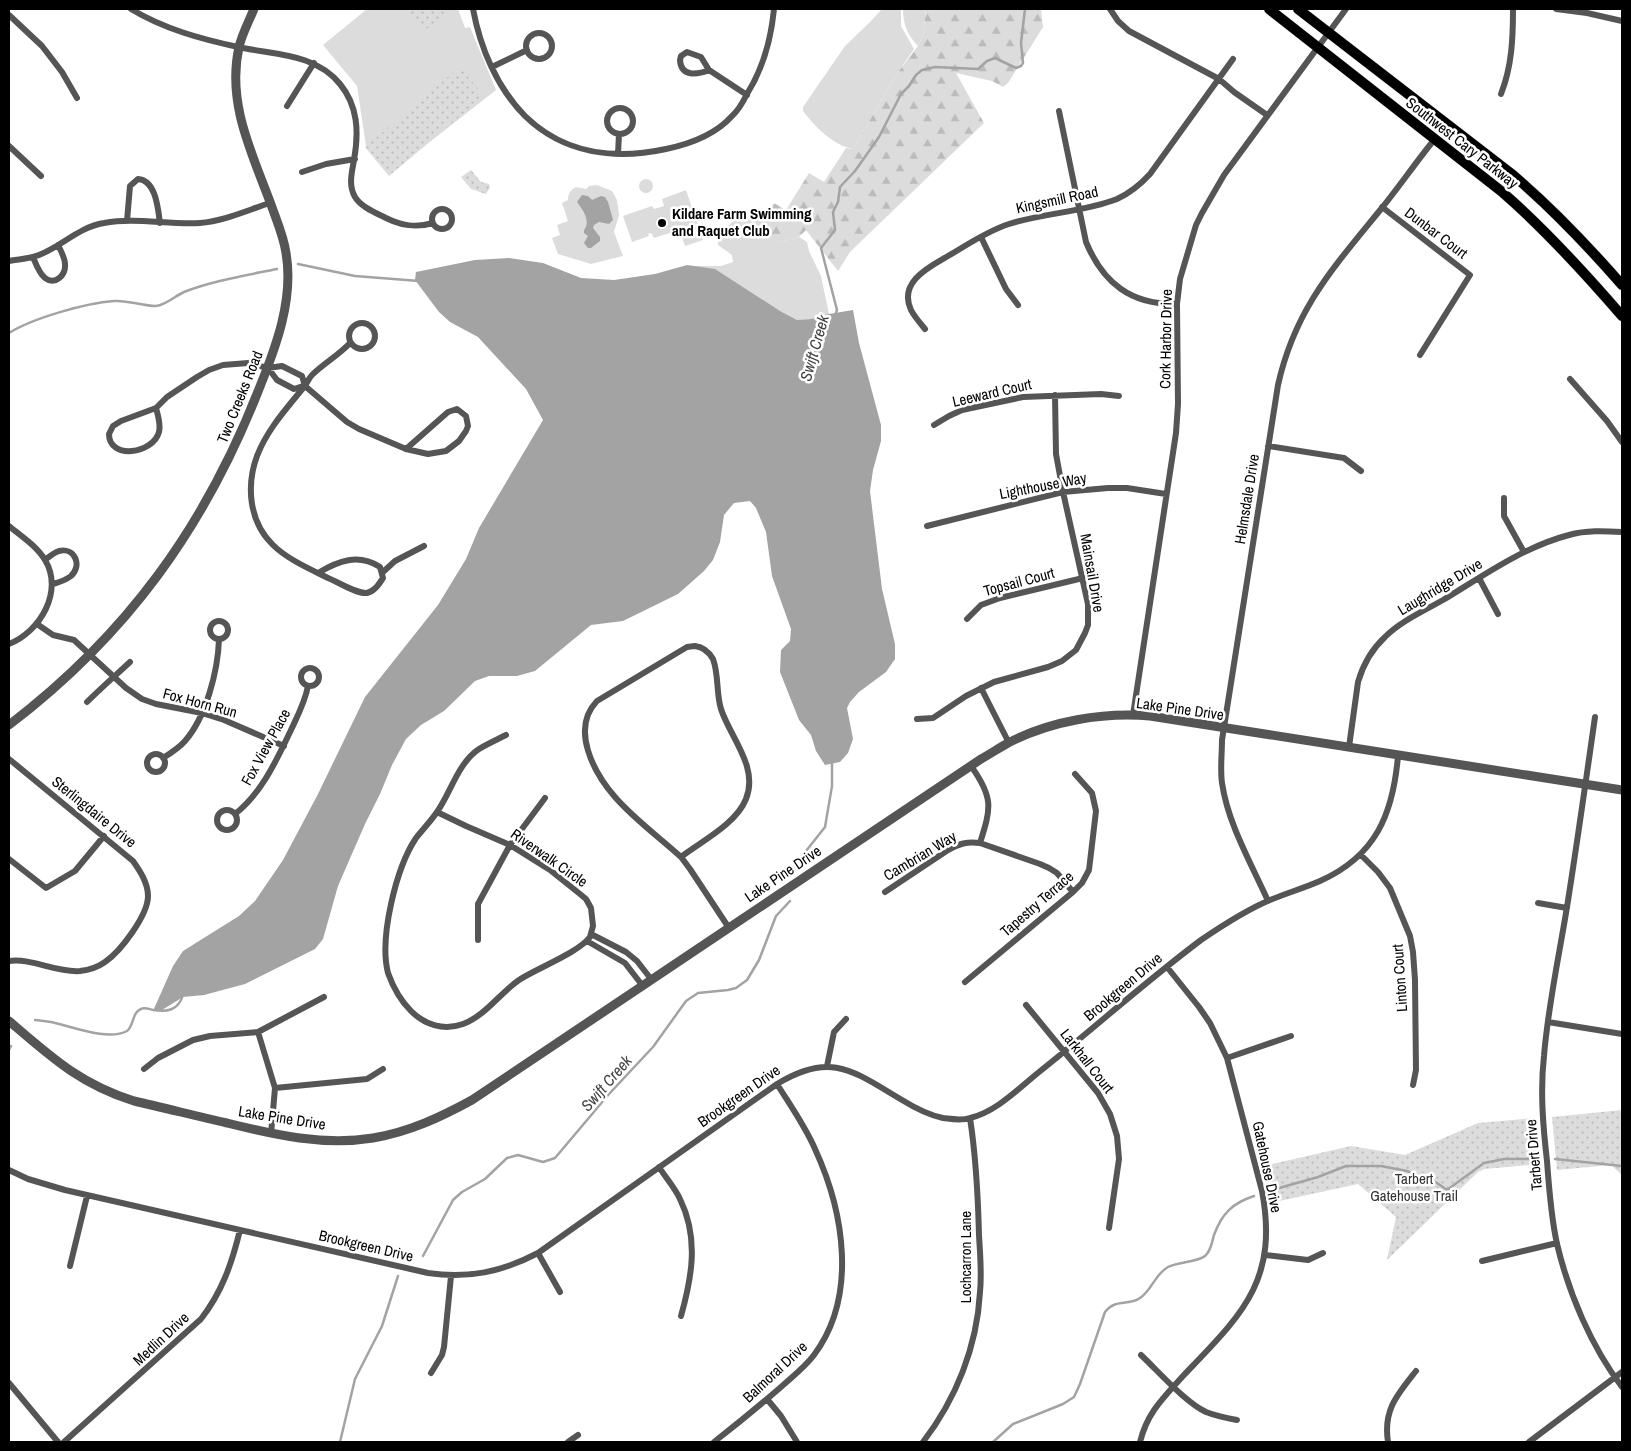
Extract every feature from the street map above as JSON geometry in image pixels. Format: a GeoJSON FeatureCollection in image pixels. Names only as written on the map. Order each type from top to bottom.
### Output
{"type":"FeatureCollection","features":[{"type":"Feature","properties":{"kind":"main road","name":"Southwest Cary Parkway"},"geometry":{"type":"LineString","coordinates":[[1269,9],[1530,216],[1579,266],[1622,316]]}},
{"type":"Feature","properties":{"kind":"main road","name":"Southwest Cary Parkway"},"geometry":{"type":"LineString","coordinates":[[1298,9],[1537,196],[1589,247],[1622,286]]}},
{"type":"Feature","properties":{"kind":"street"},"geometry":{"type":"LineString","coordinates":[[131,9],[153,21],[180,32],[239,47],[280,54],[314,64],[329,73],[339,83],[350,100],[357,122],[357,140],[351,179],[355,197],[363,205],[381,216],[401,224],[422,226],[434,223]]}},
{"type":"Feature","properties":{"kind":"street","name":"Two Creeks Road"},"geometry":{"type":"LineString","coordinates":[[9,725],[91,655],[144,596],[180,546],[228,462],[246,424],[268,368],[284,312],[288,274],[284,243],[246,140],[238,109],[236,81],[239,47],[254,9]]}},
{"type":"Feature","properties":{"kind":"street"},"geometry":{"type":"LineString","coordinates":[[473,9],[476,25],[492,67],[524,116],[557,139],[576,147],[618,154],[642,154],[681,146],[718,129],[727,122],[747,95],[762,67],[772,33],[774,9]]}},
{"type":"Feature","properties":{"kind":"street"},"geometry":{"type":"LineString","coordinates":[[1110,9],[1118,21],[1130,31],[1219,79],[1267,115]]}},
{"type":"Feature","properties":{"kind":"street","name":"Cork Harbor Drive"},"geometry":{"type":"LineString","coordinates":[[1133,715],[1176,433],[1178,404],[1177,304],[1180,279],[1186,257],[1202,213],[1224,176],[1346,9]]}},
{"type":"Feature","properties":{"kind":"street"},"geometry":{"type":"LineString","coordinates":[[1501,94],[1507,80],[1512,51],[1513,9]]}},
{"type":"Feature","properties":{"kind":"street"},"geometry":{"type":"LineString","coordinates":[[1556,9],[1587,13],[1622,21]]}},
{"type":"Feature","properties":{"kind":"street"},"geometry":{"type":"LineString","coordinates":[[9,15],[42,46],[62,72],[77,98]]}},
{"type":"Feature","properties":{"kind":"street"},"geometry":{"type":"LineString","coordinates":[[536,33],[544,34],[551,39],[552,52],[541,60],[532,57],[527,50],[527,42],[536,33]]}},
{"type":"Feature","properties":{"kind":"street"},"geometry":{"type":"LineString","coordinates":[[492,67],[527,50]]}},
{"type":"Feature","properties":{"kind":"street"},"geometry":{"type":"LineString","coordinates":[[709,70],[698,74],[690,74],[683,69],[680,60],[687,52],[701,56],[709,70],[747,95]]}},
{"type":"Feature","properties":{"kind":"street","name":"Kingsmill Road"},"geometry":{"type":"LineString","coordinates":[[925,329],[911,310],[909,293],[917,275],[981,237],[1009,224],[1107,202],[1119,198],[1140,185],[1166,154],[1233,59]]}},
{"type":"Feature","properties":{"kind":"street"},"geometry":{"type":"LineString","coordinates":[[287,106],[314,64]]}},
{"type":"Feature","properties":{"kind":"street"},"geometry":{"type":"LineString","coordinates":[[617,108],[622,108],[630,112],[633,124],[628,132],[619,134],[611,130],[607,119],[610,112],[617,108]]}},
{"type":"Feature","properties":{"kind":"street"},"geometry":{"type":"LineString","coordinates":[[1058,111],[1086,242],[1101,270],[1109,280],[1127,294],[1149,302],[1177,304]]}},
{"type":"Feature","properties":{"kind":"street"},"geometry":{"type":"LineString","coordinates":[[618,154],[619,134]]}},
{"type":"Feature","properties":{"kind":"street","name":"Helmsdale Drive"},"geometry":{"type":"LineString","coordinates":[[1268,901],[1235,828],[1222,784],[1221,768],[1222,740],[1281,368],[1292,337],[1303,314],[1325,278],[1434,140]]}},
{"type":"Feature","properties":{"kind":"street"},"geometry":{"type":"LineString","coordinates":[[9,146],[41,176]]}},
{"type":"Feature","properties":{"kind":"street"},"geometry":{"type":"LineString","coordinates":[[302,172],[326,164],[355,159]]}},
{"type":"Feature","properties":{"kind":"street"},"geometry":{"type":"LineString","coordinates":[[128,220],[130,186],[138,179],[142,179],[154,193],[160,222]]}},
{"type":"Feature","properties":{"kind":"street"},"geometry":{"type":"LineString","coordinates":[[9,261],[33,257],[88,228],[104,222],[128,220],[203,223],[270,203]]}},
{"type":"Feature","properties":{"kind":"street","name":"Dunbar Court"},"geometry":{"type":"LineString","coordinates":[[1382,207],[1470,275],[1420,355]]}},
{"type":"Feature","properties":{"kind":"street"},"geometry":{"type":"LineString","coordinates":[[981,237],[1006,289],[1018,305]]}},
{"type":"Feature","properties":{"kind":"street"},"geometry":{"type":"LineString","coordinates":[[33,257],[44,277],[49,281],[58,280],[63,274],[65,263],[58,245]]}},
{"type":"Feature","properties":{"kind":"street"},"geometry":{"type":"LineString","coordinates":[[360,322],[368,324],[374,330],[375,339],[367,349],[358,349],[350,343],[349,332],[356,324],[360,322]]}},
{"type":"Feature","properties":{"kind":"street"},"geometry":{"type":"LineString","coordinates":[[318,573],[334,563],[343,560],[354,560],[376,564],[383,572],[383,578],[379,586],[363,593],[318,573],[280,551],[267,539],[252,507],[250,496],[253,470],[264,441],[291,401],[305,386],[311,376],[350,343]]}},
{"type":"Feature","properties":{"kind":"street"},"geometry":{"type":"LineString","coordinates":[[156,408],[160,424],[159,433],[149,444],[136,451],[115,447],[110,443],[108,434],[113,426],[121,421],[156,408],[167,397],[209,370],[223,365],[238,363],[256,364],[268,368],[282,366],[302,376],[305,386],[347,422],[406,449],[428,454],[446,451],[466,431],[468,426],[466,416],[457,409],[448,412],[406,449]]}},
{"type":"Feature","properties":{"kind":"street"},"geometry":{"type":"LineString","coordinates":[[268,368],[277,380],[294,389],[305,386]]}},
{"type":"Feature","properties":{"kind":"street"},"geometry":{"type":"LineString","coordinates":[[1570,378],[1622,442]]}},
{"type":"Feature","properties":{"kind":"street","name":"Leeward Court"},"geometry":{"type":"LineString","coordinates":[[934,426],[962,410],[1022,397],[1101,394],[1119,396]]}},
{"type":"Feature","properties":{"kind":"street","name":"Mainsail Drive"},"geometry":{"type":"LineString","coordinates":[[917,718],[933,718],[966,696],[994,682],[1048,667],[1062,661],[1076,650],[1082,641],[1088,625],[1088,604],[1056,454],[1055,395]]}},
{"type":"Feature","properties":{"kind":"street"},"geometry":{"type":"LineString","coordinates":[[1268,446],[1344,458],[1361,471]]}},
{"type":"Feature","properties":{"kind":"street","name":"Lighthouse Way"},"geometry":{"type":"LineString","coordinates":[[927,526],[1063,492],[1127,488],[1166,494]]}},
{"type":"Feature","properties":{"kind":"street"},"geometry":{"type":"LineString","coordinates":[[1504,498],[1504,516],[1524,552]]}},
{"type":"Feature","properties":{"kind":"street"},"geometry":{"type":"LineString","coordinates":[[9,526],[34,547],[45,560],[50,570],[53,584],[49,601],[37,624],[9,644]]}},
{"type":"Feature","properties":{"kind":"street","name":"Laughridge Drive"},"geometry":{"type":"LineString","coordinates":[[1349,748],[1361,673],[1378,644],[1396,628],[1524,552],[1571,534],[1607,531],[1622,532]]}},
{"type":"Feature","properties":{"kind":"street"},"geometry":{"type":"LineString","coordinates":[[383,572],[395,560],[424,546]]}},
{"type":"Feature","properties":{"kind":"street"},"geometry":{"type":"LineString","coordinates":[[45,560],[53,554],[64,550],[70,552],[78,563],[77,569],[72,575],[65,580],[53,584]]}},
{"type":"Feature","properties":{"kind":"street","name":"Topsail Court"},"geometry":{"type":"LineString","coordinates":[[968,619],[981,605],[1000,598],[1083,578]]}},
{"type":"Feature","properties":{"kind":"street"},"geometry":{"type":"LineString","coordinates":[[1480,578],[1498,614]]}},
{"type":"Feature","properties":{"kind":"street","name":"Fox Horn Run"},"geometry":{"type":"LineString","coordinates":[[37,624],[53,635],[74,640],[126,688],[142,699],[156,704],[202,713],[247,729],[284,746]]}},
{"type":"Feature","properties":{"kind":"street"},"geometry":{"type":"LineString","coordinates":[[163,758],[185,741],[202,713],[216,669],[219,639]]}},
{"type":"Feature","properties":{"kind":"street"},"geometry":{"type":"LineString","coordinates":[[681,857],[731,821],[742,808],[748,793],[749,784],[745,761],[721,709],[712,659],[704,649],[695,646],[687,647],[597,701],[588,713],[584,728],[592,760],[614,796],[681,857],[729,928]]}},
{"type":"Feature","properties":{"kind":"street"},"geometry":{"type":"LineString","coordinates":[[87,702],[104,684],[130,662]]}},
{"type":"Feature","properties":{"kind":"street","name":"Fox View Place"},"geometry":{"type":"LineString","coordinates":[[235,814],[246,804],[266,778],[284,746],[306,698],[308,686]]}},
{"type":"Feature","properties":{"kind":"street"},"geometry":{"type":"LineString","coordinates":[[981,688],[1009,743]]}},
{"type":"Feature","properties":{"kind":"street","name":"Lake Pine Drive"},"geometry":{"type":"LineString","coordinates":[[9,1021],[70,1072],[116,1095],[271,1134],[324,1140],[354,1140],[393,1134],[441,1117],[472,1100],[971,766],[1009,743],[1034,732],[1068,722],[1133,715],[1622,790]]}},
{"type":"Feature","properties":{"kind":"street","name":"Tarbert Drive"},"geometry":{"type":"LineString","coordinates":[[1595,717],[1548,1022],[1544,1056],[1542,1108],[1557,1243],[1580,1310],[1597,1347],[1622,1387]]}},
{"type":"Feature","properties":{"kind":"street"},"geometry":{"type":"LineString","coordinates":[[506,735],[477,750],[466,761],[437,812],[416,839],[398,880],[392,900],[385,946],[388,973],[393,985],[399,996],[416,1016],[435,1026],[445,1028],[465,1023],[476,1017],[519,980],[587,941],[625,964],[642,985]]}},
{"type":"Feature","properties":{"kind":"street","name":"Brookgreen Drive"},"geometry":{"type":"LineString","coordinates":[[9,1170],[44,1184],[87,1196],[419,1271],[451,1276],[496,1271],[538,1253],[777,1084],[798,1072],[828,1066],[854,1073],[866,1078],[918,1110],[955,1120],[985,1113],[1065,1052],[1211,933],[1268,901],[1320,881],[1361,855],[1380,829],[1390,808],[1398,756]]}},
{"type":"Feature","properties":{"kind":"street","name":"Sterlingdaire Drive"},"geometry":{"type":"LineString","coordinates":[[9,758],[133,861],[143,877],[148,896],[147,905],[138,925],[105,963],[88,970],[73,971],[27,960],[9,961]]}},
{"type":"Feature","properties":{"kind":"street"},"geometry":{"type":"LineString","coordinates":[[971,766],[986,789],[988,800],[988,817],[980,844]]}},
{"type":"Feature","properties":{"kind":"street","name":"Tapestry Terrace"},"geometry":{"type":"LineString","coordinates":[[964,982],[1082,883],[1088,870],[1096,811],[1092,793],[1075,774]]}},
{"type":"Feature","properties":{"kind":"street"},"geometry":{"type":"LineString","coordinates":[[478,940],[478,904],[510,844],[545,798]]}},
{"type":"Feature","properties":{"kind":"street","name":"Riverwalk Circle"},"geometry":{"type":"LineString","coordinates":[[437,812],[510,844],[550,870],[586,900],[591,908],[593,918],[591,934],[587,941]]}},
{"type":"Feature","properties":{"kind":"street"},"geometry":{"type":"LineString","coordinates":[[9,859],[46,888],[76,871],[104,836]]}},
{"type":"Feature","properties":{"kind":"street","name":"Cambrian Way"},"geometry":{"type":"LineString","coordinates":[[885,892],[965,842],[980,844],[1040,864],[1057,873],[1073,892]]}},
{"type":"Feature","properties":{"kind":"street","name":"Linton Court"},"geometry":{"type":"LineString","coordinates":[[1361,855],[1378,872],[1390,888],[1410,936],[1415,980],[1416,1070],[1413,1084]]}},
{"type":"Feature","properties":{"kind":"street"},"geometry":{"type":"LineString","coordinates":[[1538,903],[1567,908]]}},
{"type":"Feature","properties":{"kind":"street"},"geometry":{"type":"LineString","coordinates":[[591,934],[626,952],[637,961],[652,979]]}},
{"type":"Feature","properties":{"kind":"street","name":"Gatehouse Drive"},"geometry":{"type":"LineString","coordinates":[[1140,1442],[1149,1417],[1156,1406],[1241,1312],[1256,1285],[1265,1255],[1267,1230],[1264,1206],[1250,1144],[1227,1058],[1210,1023],[1167,967]]}},
{"type":"Feature","properties":{"kind":"street"},"geometry":{"type":"LineString","coordinates":[[144,1069],[158,1058],[193,1040],[210,1036],[258,1032],[324,998]]}},
{"type":"Feature","properties":{"kind":"street","name":"Larkhall Court"},"geometry":{"type":"LineString","coordinates":[[1026,1005],[1105,1103],[1110,1114],[1117,1136],[1120,1159],[1109,1228]]}},
{"type":"Feature","properties":{"kind":"street"},"geometry":{"type":"LineString","coordinates":[[828,1066],[834,1032],[846,1019]]}},
{"type":"Feature","properties":{"kind":"street"},"geometry":{"type":"LineString","coordinates":[[1548,1022],[1622,1034]]}},
{"type":"Feature","properties":{"kind":"street"},"geometry":{"type":"LineString","coordinates":[[258,1032],[276,1088],[271,1134]]}},
{"type":"Feature","properties":{"kind":"street"},"geometry":{"type":"LineString","coordinates":[[1227,1058],[1291,1036]]}},
{"type":"Feature","properties":{"kind":"street"},"geometry":{"type":"LineString","coordinates":[[276,1088],[367,1079],[383,1069]]}},
{"type":"Feature","properties":{"kind":"street","name":"Balmoral Drive"},"geometry":{"type":"LineString","coordinates":[[714,1442],[767,1399],[812,1357],[823,1342],[836,1313],[840,1298],[842,1274],[839,1230],[832,1194],[822,1165],[806,1131],[777,1084]]}},
{"type":"Feature","properties":{"kind":"street","name":"Lochcarron Lane"},"geometry":{"type":"LineString","coordinates":[[923,1442],[946,1409],[963,1372],[976,1327],[980,1302],[978,1187],[976,1155],[970,1118]]}},
{"type":"Feature","properties":{"kind":"street"},"geometry":{"type":"LineString","coordinates":[[659,1167],[681,1200],[692,1237],[692,1261],[688,1292],[681,1316]]}},
{"type":"Feature","properties":{"kind":"street"},"geometry":{"type":"LineString","coordinates":[[70,1266],[87,1196]]}},
{"type":"Feature","properties":{"kind":"street","name":"Medlin Drive"},"geometry":{"type":"LineString","coordinates":[[64,1442],[201,1319],[214,1301],[224,1281],[234,1256],[240,1230]]}},
{"type":"Feature","properties":{"kind":"street"},"geometry":{"type":"LineString","coordinates":[[1482,1260],[1557,1243]]}},
{"type":"Feature","properties":{"kind":"street"},"geometry":{"type":"LineString","coordinates":[[538,1253],[560,1292]]}},
{"type":"Feature","properties":{"kind":"street"},"geometry":{"type":"LineString","coordinates":[[1265,1255],[1308,1260],[1323,1253]]}},
{"type":"Feature","properties":{"kind":"street"},"geometry":{"type":"LineString","coordinates":[[431,1374],[442,1355],[444,1347],[451,1276]]}},
{"type":"Feature","properties":{"kind":"street"},"geometry":{"type":"LineString","coordinates":[[1141,1355],[1201,1409],[1220,1417],[1237,1420]]}},
{"type":"Feature","properties":{"kind":"street"},"geometry":{"type":"LineString","coordinates":[[1388,1442],[1387,1425],[1390,1408],[1416,1371]]}},
{"type":"Feature","properties":{"kind":"street"},"geometry":{"type":"LineString","coordinates":[[1529,1442],[1622,1372]]}},
{"type":"Feature","properties":{"kind":"street"},"geometry":{"type":"LineString","coordinates":[[9,1383],[58,1442]]}},
{"type":"Feature","properties":{"kind":"street"},"geometry":{"type":"LineString","coordinates":[[767,1399],[781,1416],[797,1442]]}},
{"type":"Feature","properties":{"kind":"street"},"geometry":{"type":"LineString","coordinates":[[568,1442],[578,1434]]}},
{"type":"Feature","properties":{"kind":"green space"},"geometry":{"type":"Polygon","coordinates":[[[367,9],[458,9],[465,28],[470,27],[496,90],[389,174],[366,146],[357,86],[323,45],[367,9]]]}},
{"type":"Feature","properties":{"kind":"green space"},"geometry":{"type":"Polygon","coordinates":[[[406,9],[451,9],[424,31],[406,9]]]}},
{"type":"Feature","properties":{"kind":"green space"},"geometry":{"type":"Polygon","coordinates":[[[882,9],[901,9],[901,26],[914,49],[898,72],[853,149],[838,144],[819,129],[803,111],[803,107],[845,46],[882,9]]]}},
{"type":"Feature","properties":{"kind":"green space"},"geometry":{"type":"Polygon","coordinates":[[[903,9],[926,9],[923,35],[918,46],[906,29],[903,9]]]}},
{"type":"Feature","properties":{"kind":"green space"},"geometry":{"type":"Polygon","coordinates":[[[926,9],[1041,9],[1043,27],[1008,83],[1003,87],[992,81],[956,73],[984,123],[850,252],[838,271],[806,230],[799,237],[779,242],[761,238],[750,225],[767,212],[774,203],[786,210],[809,173],[824,182],[846,148],[853,149],[898,72],[918,46],[923,35],[926,9]]]}},
{"type":"Feature","properties":{"kind":"green space"},"geometry":{"type":"Polygon","coordinates":[[[460,67],[484,96],[389,176],[365,147],[460,67]]]}},
{"type":"Feature","properties":{"kind":"green space"},"geometry":{"type":"Polygon","coordinates":[[[471,170],[481,182],[489,184],[490,187],[486,194],[471,189],[461,177],[471,170]]]}},
{"type":"Feature","properties":{"kind":"green space"},"geometry":{"type":"Polygon","coordinates":[[[643,179],[649,179],[653,186],[649,193],[643,193],[639,189],[639,183],[643,179]]]}},
{"type":"Feature","properties":{"kind":"green space"},"geometry":{"type":"Polygon","coordinates":[[[597,185],[612,191],[617,200],[619,215],[614,232],[623,256],[591,264],[558,254],[552,238],[560,235],[557,225],[568,221],[562,203],[568,200],[570,192],[576,187],[586,189],[589,186],[597,185]]]}},
{"type":"Feature","properties":{"kind":"green space","name":"Kildare Farm Swimming and Raquet Club"},"geometry":{"type":"Polygon","coordinates":[[[686,190],[703,240],[685,246],[679,230],[654,238],[651,233],[648,234],[649,236],[632,242],[623,216],[652,206],[654,209],[664,206],[662,199],[686,190]]]}},
{"type":"Feature","properties":{"kind":"green space"},"geometry":{"type":"Polygon","coordinates":[[[758,217],[750,225],[779,242],[799,237],[807,242],[809,251],[821,276],[829,314],[811,319],[797,320],[693,266],[721,266],[733,262],[732,255],[718,245],[721,233],[736,219],[758,217]]]}},
{"type":"Feature","properties":{"kind":"green space"},"geometry":{"type":"Polygon","coordinates":[[[1622,1110],[1622,1175],[1611,1165],[1557,1170],[1552,1117],[1622,1110]]]}},
{"type":"Feature","properties":{"kind":"green space","name":"Tarbert Gatehouse Trail"},"geometry":{"type":"Polygon","coordinates":[[[1534,1118],[1539,1164],[1485,1169],[1478,1172],[1387,1260],[1396,1217],[1358,1184],[1270,1203],[1263,1170],[1268,1165],[1351,1146],[1405,1155],[1478,1123],[1534,1118]]]}},
{"type":"Feature","properties":{"kind":"water"},"geometry":{"type":"Polygon","coordinates":[[[582,195],[588,196],[592,200],[601,196],[605,197],[613,220],[609,224],[599,222],[594,225],[593,228],[600,237],[600,241],[591,248],[588,248],[584,243],[588,236],[584,233],[587,223],[584,212],[577,202],[582,195]]]}},
{"type":"Feature","properties":{"kind":"water"},"geometry":{"type":"Polygon","coordinates":[[[509,258],[543,263],[581,278],[614,280],[655,274],[687,265],[715,269],[797,320],[853,310],[859,343],[881,425],[881,441],[873,470],[870,491],[882,589],[895,644],[895,659],[886,672],[859,692],[850,702],[847,708],[853,739],[848,753],[840,762],[825,765],[816,751],[811,735],[799,720],[780,672],[781,650],[790,641],[791,629],[772,576],[766,532],[756,508],[750,501],[734,503],[724,515],[720,542],[713,560],[704,571],[678,594],[623,621],[591,625],[535,671],[517,676],[489,676],[475,681],[444,711],[421,725],[406,739],[392,765],[338,886],[323,939],[315,949],[245,984],[204,995],[183,997],[162,1010],[153,1011],[173,966],[183,951],[239,916],[255,901],[283,860],[318,794],[365,697],[438,605],[466,559],[479,528],[543,420],[526,389],[478,337],[450,322],[439,312],[415,280],[416,272],[475,260],[509,258]]]}},
{"type":"Feature","properties":{"kind":"waterway","name":"Swift Creek"},"geometry":{"type":"LineString","coordinates":[[835,316],[837,310],[821,248],[835,230],[833,212],[838,202],[840,187],[855,171],[879,137],[901,94],[922,70],[935,67],[978,69],[987,61],[995,58],[1016,68],[1021,66],[1023,63],[1021,43],[1025,9]]}},
{"type":"Feature","properties":{"kind":"waterway"},"geometry":{"type":"LineString","coordinates":[[298,264],[355,276],[419,281]]}},
{"type":"Feature","properties":{"kind":"waterway"},"geometry":{"type":"LineString","coordinates":[[9,333],[45,317],[75,308],[114,301],[156,306],[184,292],[206,285],[277,269]]}},
{"type":"Feature","properties":{"kind":"waterway","name":"Swift Creek"},"geometry":{"type":"LineString","coordinates":[[793,873],[795,865],[825,827],[832,786],[832,761]]}},
{"type":"Feature","properties":{"kind":"waterway","name":"Swift Creek"},"geometry":{"type":"LineString","coordinates":[[423,1256],[453,1200],[462,1192],[485,1179],[507,1158],[518,1155],[543,1162],[555,1158],[609,1094],[653,1047],[686,1001],[698,993],[736,988],[747,980],[759,960],[776,916],[790,901]]}},
{"type":"Feature","properties":{"kind":"waterway"},"geometry":{"type":"LineString","coordinates":[[35,1020],[52,1022],[101,1034],[119,1034],[129,1029],[138,1011],[144,1008],[158,1011],[171,1009],[178,1004],[183,995]]}},
{"type":"Feature","properties":{"kind":"waterway"},"geometry":{"type":"LineString","coordinates":[[9,1050],[11,1046]]}},
{"type":"Feature","properties":{"kind":"waterway"},"geometry":{"type":"LineString","coordinates":[[1272,1190],[1318,1177],[1346,1166],[1381,1166],[1407,1171],[1437,1183],[1447,1190],[1484,1163],[1504,1159],[1532,1159]]}},
{"type":"Feature","properties":{"kind":"waterway"},"geometry":{"type":"LineString","coordinates":[[1555,1159],[1622,1166]]}},
{"type":"Feature","properties":{"kind":"waterway"},"geometry":{"type":"LineString","coordinates":[[993,1442],[1013,1424],[1063,1404],[1074,1397],[1105,1312],[1114,1305],[1131,1302],[1140,1298],[1168,1267],[1198,1260],[1205,1256],[1210,1249],[1217,1227],[1229,1210],[1240,1202],[1254,1196]]}},
{"type":"Feature","properties":{"kind":"waterway","name":"Swift Creek"},"geometry":{"type":"LineString","coordinates":[[340,1442],[355,1379],[382,1326],[398,1276]]}},
{"type":"Feature","properties":{"kind":"place","name":"Kildare Farm Swimming and Raquet Club"},"geometry":{"type":"Point","coordinates":[662,223]}}]}
